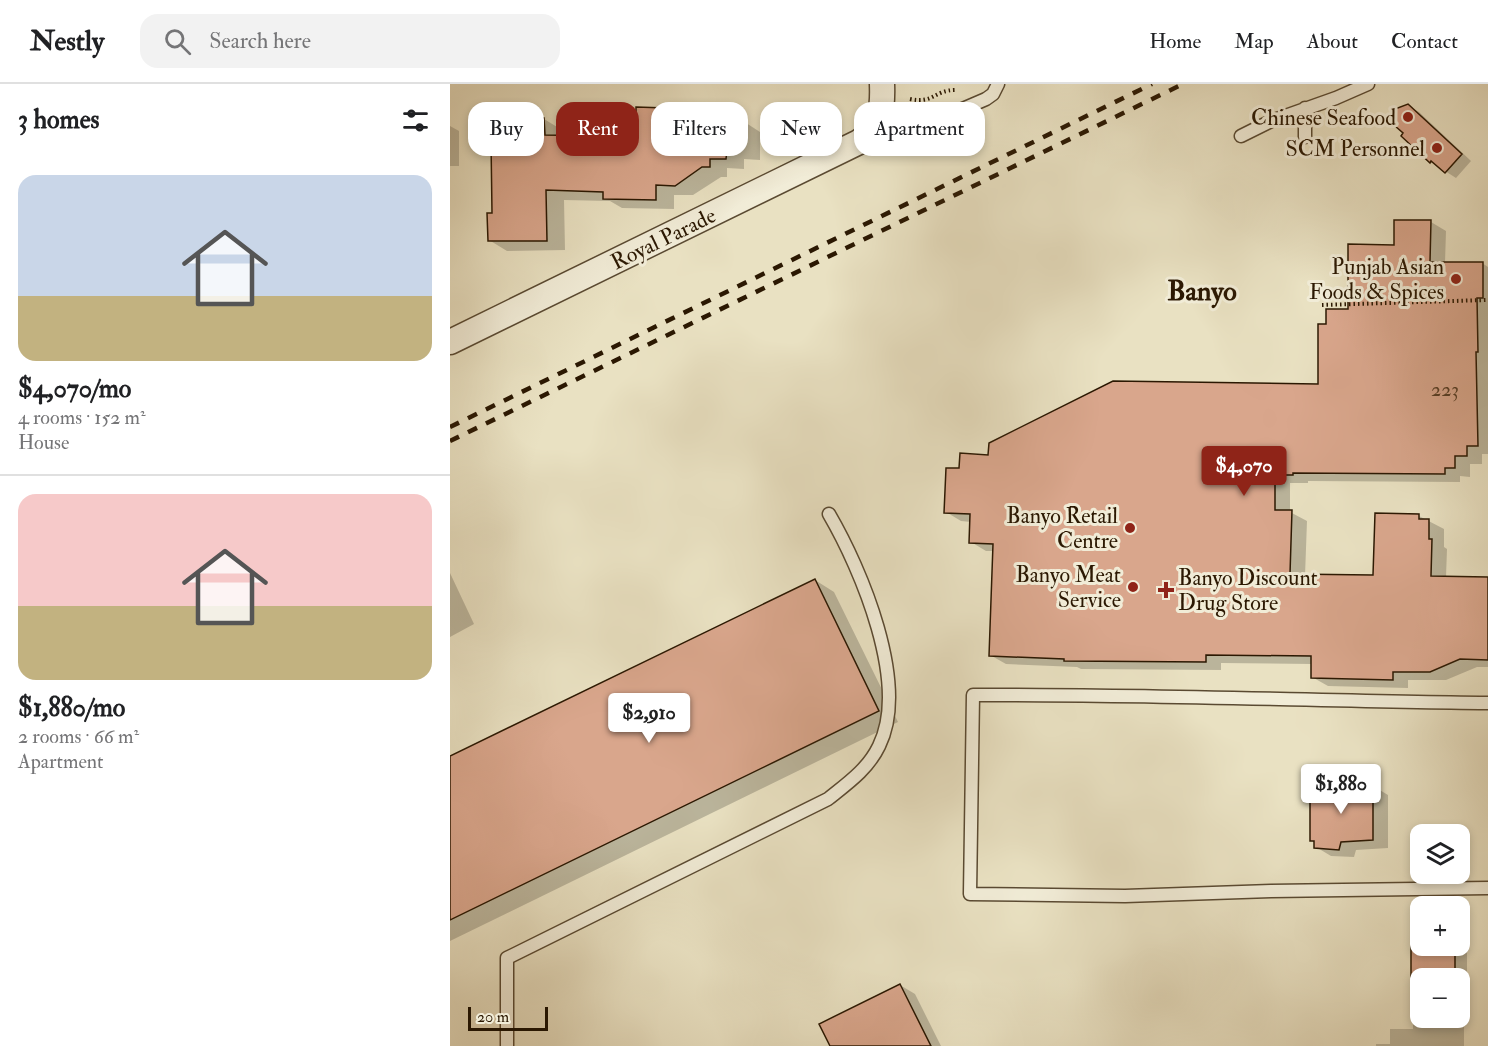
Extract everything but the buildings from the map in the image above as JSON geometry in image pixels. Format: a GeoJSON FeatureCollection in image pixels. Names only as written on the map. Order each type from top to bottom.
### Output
{"type":"FeatureCollection","features":[{"type":"Feature","properties":{"kind":"street"},"geometry":{"type":"LineString","coordinates":[[882,84],[882,102]]}},
{"type":"Feature","properties":{"kind":"street","name":"Royal Parade"},"geometry":{"type":"LineString","coordinates":[[450,342],[854,144]]}},
{"type":"Feature","properties":{"kind":"lane"},"geometry":{"type":"LineString","coordinates":[[979,102],[993,94],[998,84]]}},
{"type":"Feature","properties":{"kind":"lane"},"geometry":{"type":"LineString","coordinates":[[1241,136],[1271,121],[1368,84]]}},
{"type":"Feature","properties":{"kind":"lane"},"geometry":{"type":"LineString","coordinates":[[1305,108],[1305,138]]}},
{"type":"Feature","properties":{"kind":"lane"},"geometry":{"type":"LineString","coordinates":[[507,1046],[507,958],[828,799],[862,771],[872,759],[886,728],[889,710],[885,664],[880,637],[857,566],[829,514]]}},
{"type":"Feature","properties":{"kind":"lane"},"geometry":{"type":"LineString","coordinates":[[1488,703],[1271,700],[1198,696],[974,695],[970,894],[1125,896],[1488,888]]}},
{"type":"Feature","properties":{"kind":"path"},"geometry":{"type":"LineString","coordinates":[[910,99],[928,100],[943,91],[962,90]]}},
{"type":"Feature","properties":{"kind":"path"},"geometry":{"type":"LineString","coordinates":[[1322,305],[1486,300]]}},
{"type":"Feature","properties":{"kind":"railway"},"geometry":{"type":"LineString","coordinates":[[450,427],[1152,84]]}},
{"type":"Feature","properties":{"kind":"railway"},"geometry":{"type":"LineString","coordinates":[[450,441],[1183,84]]}},
{"type":"Feature","properties":{"kind":"place","name":"Chinese Seafood"},"geometry":{"type":"Point","coordinates":[1408,117]}},
{"type":"Feature","properties":{"kind":"place","name":"SCM Personnel"},"geometry":{"type":"Point","coordinates":[1437,148]}},
{"type":"Feature","properties":{"kind":"place","name":"Punjab Asian Foods & Spices"},"geometry":{"type":"Point","coordinates":[1456,279]}},
{"type":"Feature","properties":{"kind":"place","name":"Banyo Retail Centre"},"geometry":{"type":"Point","coordinates":[1130,528]}},
{"type":"Feature","properties":{"kind":"place","name":"Banyo Meat Service"},"geometry":{"type":"Point","coordinates":[1133,587]}},
{"type":"Feature","properties":{"kind":"place","name":"Banyo Discount Drug Store"},"geometry":{"type":"Point","coordinates":[1166,590]}},
{"type":"Feature","properties":{"kind":"district","name":"Banyo"},"geometry":{"type":"Point","coordinates":[1202,290]}}]}
